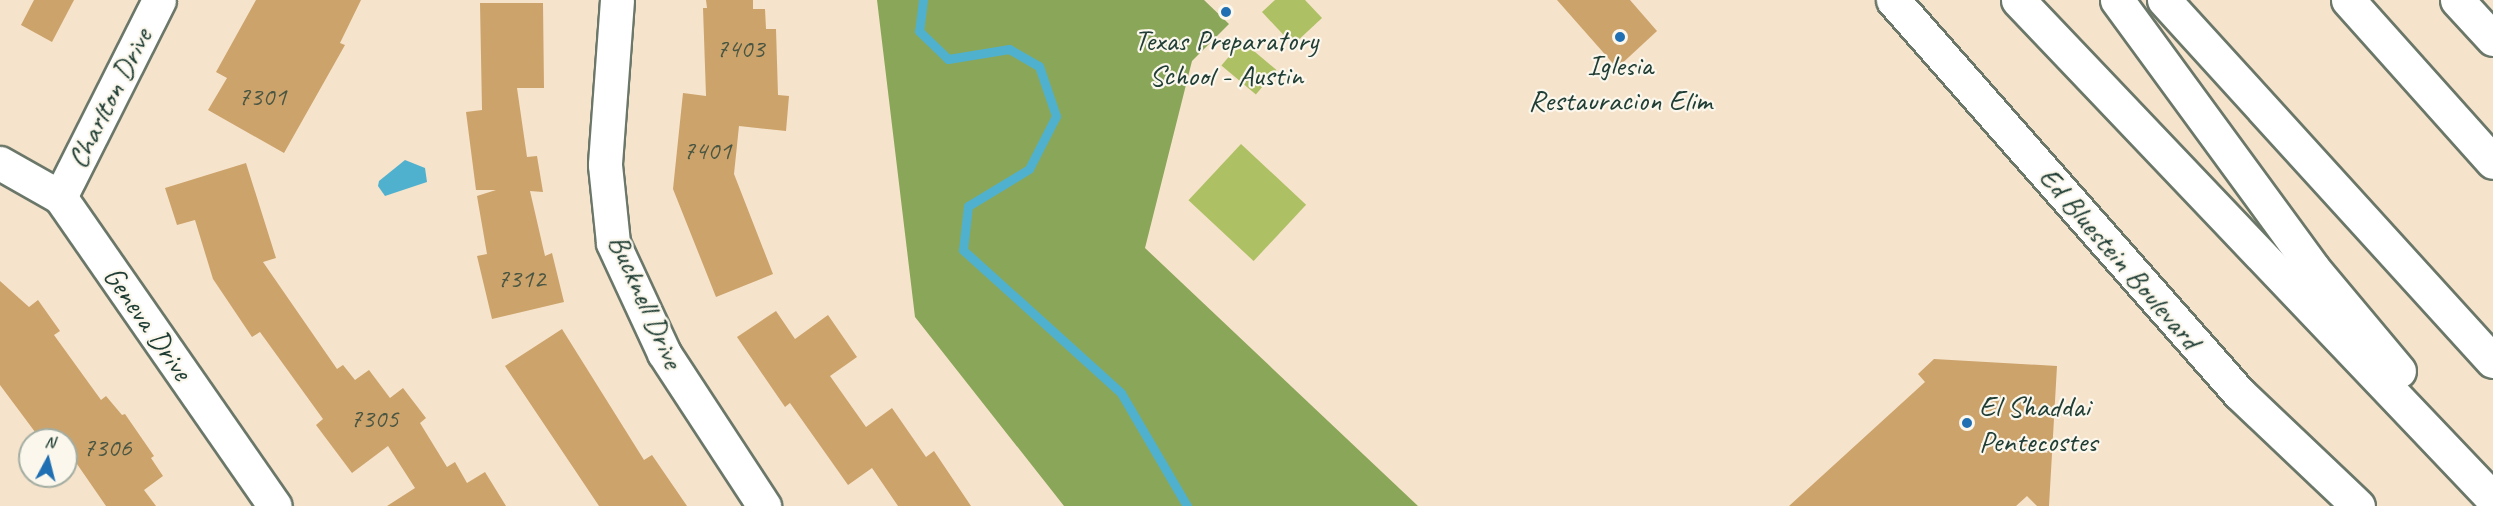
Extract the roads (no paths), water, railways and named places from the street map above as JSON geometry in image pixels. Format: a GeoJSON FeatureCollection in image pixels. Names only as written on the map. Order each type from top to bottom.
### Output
{"type":"FeatureCollection","features":[{"type":"Feature","properties":{"kind":"main road","name":"Charlton Drive"},"geometry":{"type":"LineString","coordinates":[[60,197],[159,0]]}},
{"type":"Feature","properties":{"kind":"main road","name":"Bucknell Drive"},"geometry":{"type":"LineString","coordinates":[[617,0],[605,165],[613,243],[664,353],[764,506]]}},
{"type":"Feature","properties":{"kind":"main road","name":"Ed Bluestein Boulevard"},"geometry":{"type":"LineString","coordinates":[[1893,0],[2239,393],[2358,506]]}},
{"type":"Feature","properties":{"kind":"main road"},"geometry":{"type":"LineString","coordinates":[[2018,0],[2493,499]]}},
{"type":"Feature","properties":{"kind":"main road"},"geometry":{"type":"LineString","coordinates":[[2117,0],[2313,268],[2493,484]]}},
{"type":"Feature","properties":{"kind":"main road"},"geometry":{"type":"LineString","coordinates":[[2164,0],[2493,360]]}},
{"type":"Feature","properties":{"kind":"main road"},"geometry":{"type":"LineString","coordinates":[[2348,0],[2493,162]]}},
{"type":"Feature","properties":{"kind":"main road"},"geometry":{"type":"LineString","coordinates":[[2457,0],[2493,39]]}},
{"type":"Feature","properties":{"kind":"main road","name":"Geneva Drive"},"geometry":{"type":"LineString","coordinates":[[0,163],[60,197],[275,506]]}},
{"type":"Feature","properties":{"kind":"water"},"geometry":{"type":"Polygon","coordinates":[[[405,160],[425,168],[427,182],[385,196],[378,186],[379,181],[405,160]]]}},
{"type":"Feature","properties":{"kind":"waterway"},"geometry":{"type":"LineString","coordinates":[[923,0],[919,31],[948,59],[1009,49],[1039,66],[1056,116],[1029,169],[968,206],[963,250],[1121,393],[1187,506]]}},
{"type":"Feature","properties":{"kind":"place","name":"Texas Preparatory School - Austin"},"geometry":{"type":"Point","coordinates":[1226,12]}},
{"type":"Feature","properties":{"kind":"place","name":"Iglesia Restauracion Elim"},"geometry":{"type":"Point","coordinates":[1620,37]}},
{"type":"Feature","properties":{"kind":"place","name":"El Shaddai Pentecostes"},"geometry":{"type":"Point","coordinates":[1967,423]}}]}
